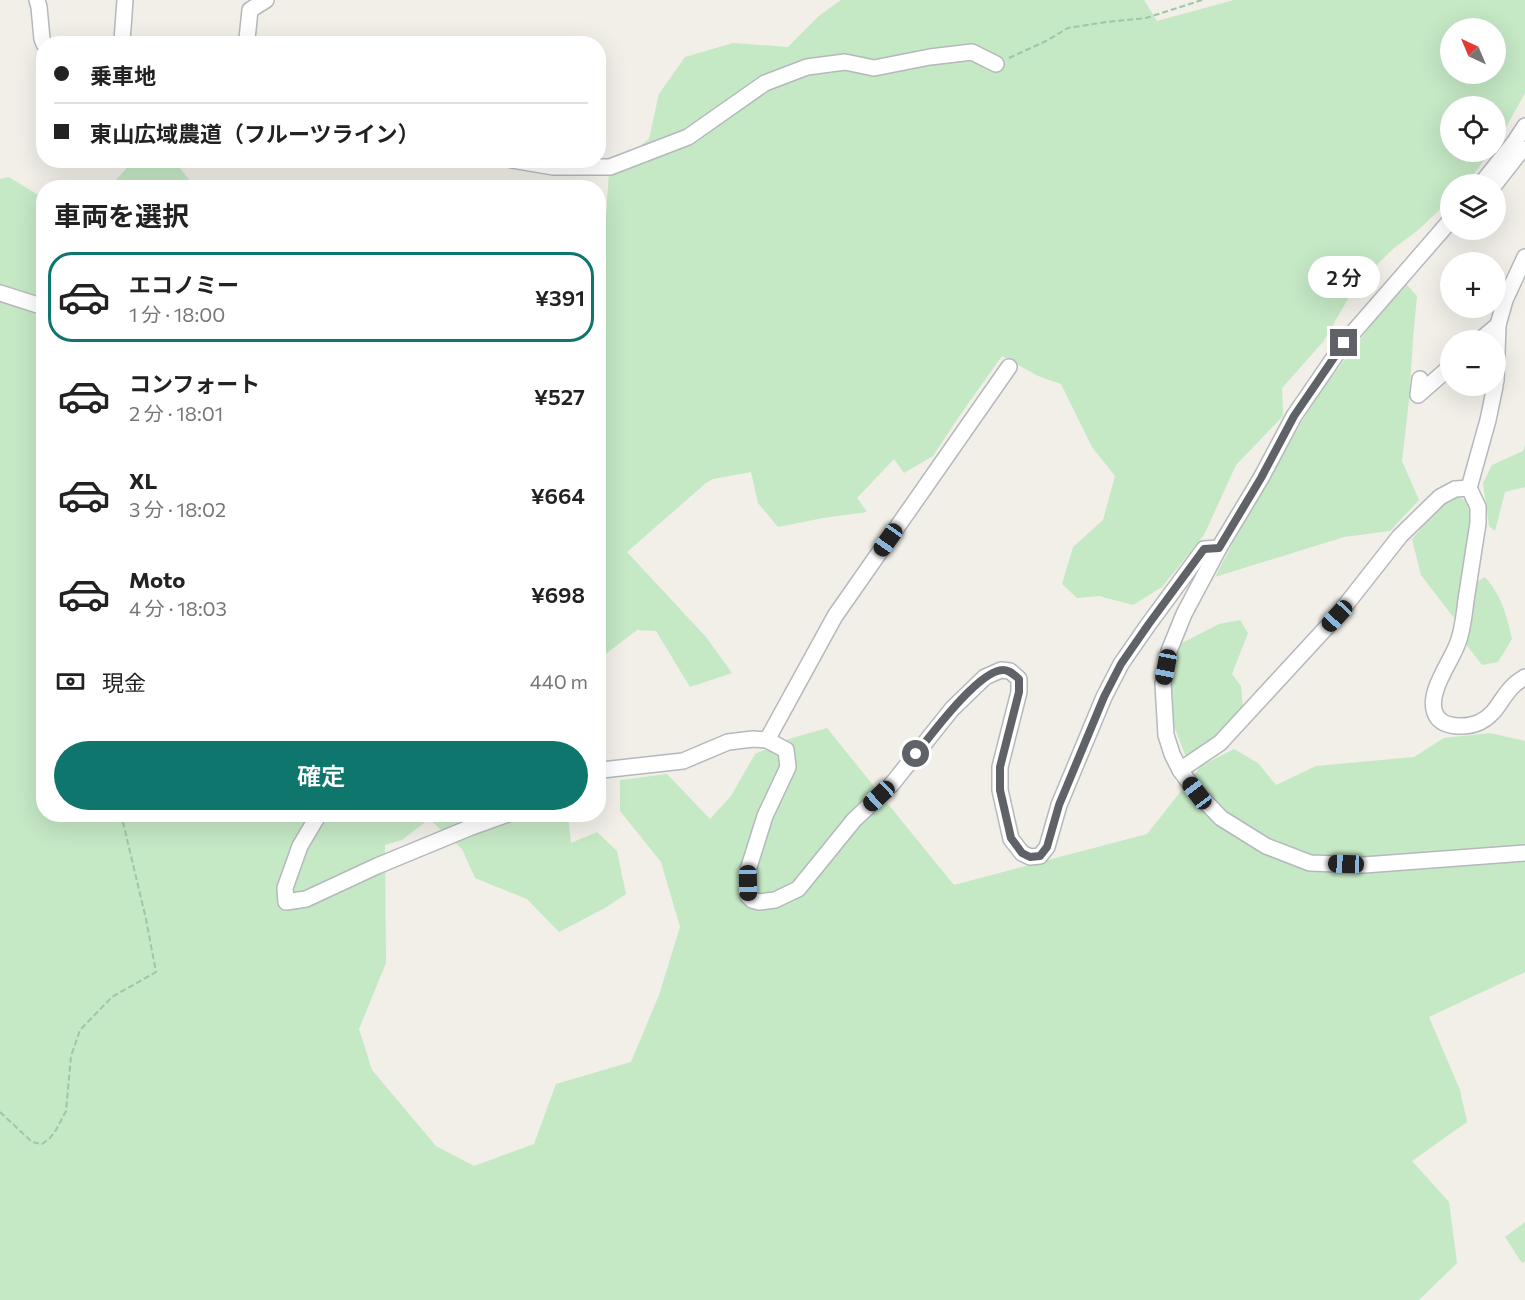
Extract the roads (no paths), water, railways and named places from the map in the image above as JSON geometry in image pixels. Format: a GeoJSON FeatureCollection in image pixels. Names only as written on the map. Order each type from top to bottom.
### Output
{"type":"FeatureCollection","features":[{"type":"Feature","properties":{"kind":"street"},"geometry":{"type":"LineString","coordinates":[[37,0],[42,36]]}},
{"type":"Feature","properties":{"kind":"street"},"geometry":{"type":"LineString","coordinates":[[122,36],[125,0]]}},
{"type":"Feature","properties":{"kind":"street"},"geometry":{"type":"LineString","coordinates":[[247,36],[250,10],[266,0]]}},
{"type":"Feature","properties":{"kind":"street"},"geometry":{"type":"LineString","coordinates":[[606,167],[688,137],[765,83],[807,67],[845,62],[874,68],[930,57],[972,52],[996,64]]}},
{"type":"Feature","properties":{"kind":"street"},"geometry":{"type":"LineString","coordinates":[[1489,174],[1525,126]]}},
{"type":"Feature","properties":{"kind":"street"},"geometry":{"type":"LineString","coordinates":[[1503,174],[1525,149]]}},
{"type":"Feature","properties":{"kind":"street"},"geometry":{"type":"LineString","coordinates":[[1440,233],[1344,343],[1294,416],[1261,478],[1219,548],[1184,614],[1169,651],[1163,684],[1166,735],[1180,770],[1197,793],[1221,818],[1266,846],[1310,863],[1364,865],[1525,853]]}},
{"type":"Feature","properties":{"kind":"street"},"geometry":{"type":"LineString","coordinates":[[1498,330],[1505,300],[1525,257]]}},
{"type":"Feature","properties":{"kind":"street"},"geometry":{"type":"LineString","coordinates":[[0,293],[36,304]]}},
{"type":"Feature","properties":{"kind":"street"},"geometry":{"type":"LineString","coordinates":[[1492,330],[1498,325]]}},
{"type":"Feature","properties":{"kind":"street"},"geometry":{"type":"LineString","coordinates":[[767,740],[835,616],[1009,367]]}},
{"type":"Feature","properties":{"kind":"street"},"geometry":{"type":"LineString","coordinates":[[1420,379],[1418,395],[1440,375]]}},
{"type":"Feature","properties":{"kind":"street"},"geometry":{"type":"LineString","coordinates":[[1493,396],[1469,488],[1478,507],[1478,523],[1463,620],[1458,643],[1438,682],[1433,698],[1435,714],[1450,726],[1478,722],[1493,713],[1513,686],[1525,678]]}},
{"type":"Feature","properties":{"kind":"street"},"geometry":{"type":"LineString","coordinates":[[1180,770],[1220,743],[1337,616],[1400,536],[1440,497],[1455,489],[1469,488]]}},
{"type":"Feature","properties":{"kind":"street"},"geometry":{"type":"LineString","coordinates":[[606,770],[683,761],[728,742],[753,739],[767,740],[786,750],[788,767],[765,816],[748,870],[748,896],[759,902],[775,900],[798,889],[854,820],[892,784],[952,709],[985,677],[1001,670],[1010,671],[1019,679],[1019,692],[1000,767],[1000,790],[1011,838],[1022,853],[1030,857],[1040,856],[1047,847],[1059,805],[1104,697],[1121,664],[1204,549],[1219,548]]}},
{"type":"Feature","properties":{"kind":"street"},"geometry":{"type":"LineString","coordinates":[[314,822],[300,846],[285,888],[286,902],[306,899],[376,866],[486,822]]}}]}
